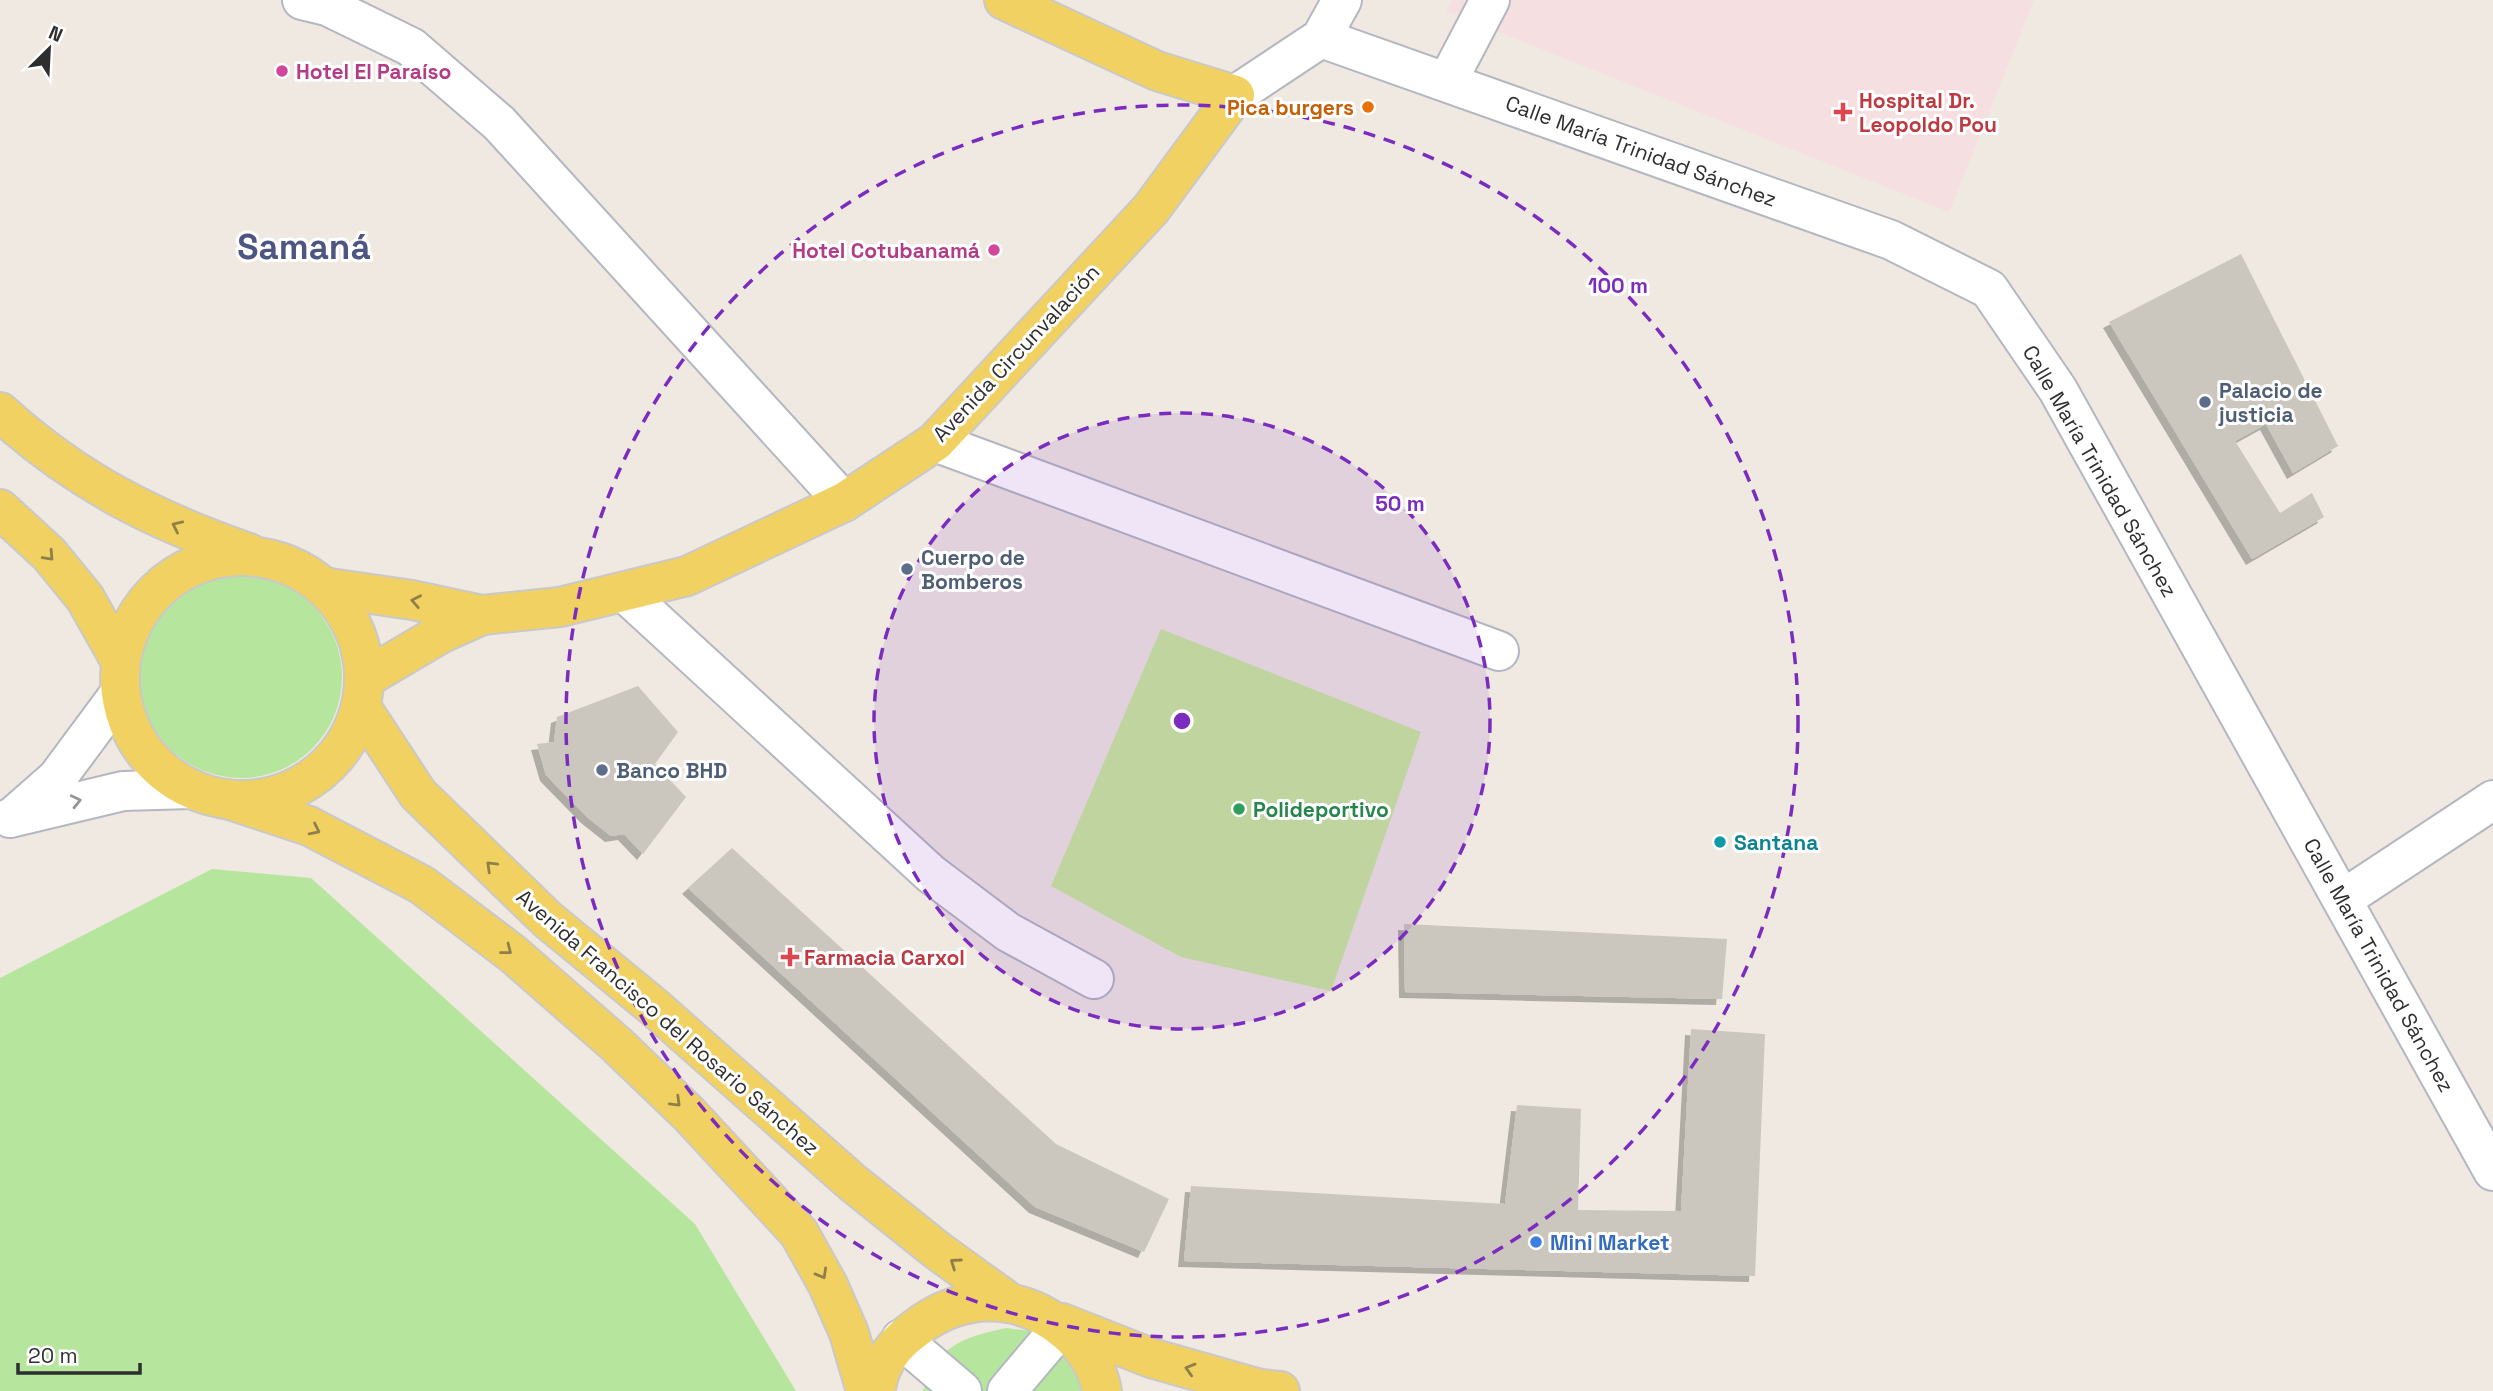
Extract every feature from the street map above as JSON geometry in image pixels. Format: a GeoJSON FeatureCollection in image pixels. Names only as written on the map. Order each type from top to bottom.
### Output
{"type":"FeatureCollection","features":[{"type":"Feature","properties":{"kind":"main road"},"geometry":{"type":"LineString","coordinates":[[1004,0],[1157,71],[1235,95]]}},
{"type":"Feature","properties":{"kind":"main road","name":"Avenida Circunvalación"},"geometry":{"type":"LineString","coordinates":[[323,587],[412,600],[482,615],[560,607],[687,576],[844,502],[935,442],[1151,209],[1235,95]]}},
{"type":"Feature","properties":{"kind":"main road"},"geometry":{"type":"LineString","coordinates":[[0,412],[78,474],[134,506],[192,533],[295,569],[323,587],[346,613],[360,645],[363,693],[348,740],[326,768],[297,788],[263,799],[209,794]]}},
{"type":"Feature","properties":{"kind":"main road"},"geometry":{"type":"LineString","coordinates":[[0,509],[49,554],[85,598],[120,677],[132,733],[157,766],[209,794],[309,826],[422,885],[513,954],[617,1044],[689,1114],[799,1233],[828,1285],[849,1333],[866,1391]]}},
{"type":"Feature","properties":{"kind":"main road"},"geometry":{"type":"LineString","coordinates":[[120,677],[132,622],[155,591],[187,568],[225,556],[265,558]]}},
{"type":"Feature","properties":{"kind":"main road","name":"Avenida Circunvalación"},"geometry":{"type":"LineString","coordinates":[[363,693],[442,633],[482,615]]}},
{"type":"Feature","properties":{"kind":"main road","name":"Avenida Francisco del Rosario Sánchez"},"geometry":{"type":"LineString","coordinates":[[363,693],[418,794],[548,920],[654,1007],[853,1183],[938,1251],[1010,1303]]}},
{"type":"Feature","properties":{"kind":"main road"},"geometry":{"type":"LineString","coordinates":[[875,1391],[881,1369],[901,1339],[934,1314],[971,1301],[1010,1303],[1151,1358],[1260,1389],[1280,1391]]}},
{"type":"Feature","properties":{"kind":"main road"},"geometry":{"type":"LineString","coordinates":[[1056,1323],[1081,1344],[1100,1379],[1102,1391]]}},
{"type":"Feature","properties":{"kind":"street"},"geometry":{"type":"LineString","coordinates":[[302,0],[327,6],[411,47],[499,123],[844,502]]}},
{"type":"Feature","properties":{"kind":"street","name":"Avenida Circunvalación"},"geometry":{"type":"LineString","coordinates":[[1235,95],[1321,38],[1342,0]]}},
{"type":"Feature","properties":{"kind":"street"},"geometry":{"type":"LineString","coordinates":[[1447,82],[1490,0]]}},
{"type":"Feature","properties":{"kind":"street","name":"Calle María Trinidad Sánchez"},"geometry":{"type":"LineString","coordinates":[[1321,38],[1891,240],[1989,289],[2058,390],[2493,1171]]}},
{"type":"Feature","properties":{"kind":"street"},"geometry":{"type":"LineString","coordinates":[[935,442],[1499,652]]}},
{"type":"Feature","properties":{"kind":"street"},"geometry":{"type":"LineString","coordinates":[[624,592],[931,874],[1007,932],[1094,979]]}},
{"type":"Feature","properties":{"kind":"street"},"geometry":{"type":"LineString","coordinates":[[5,822],[57,778],[120,677]]}},
{"type":"Feature","properties":{"kind":"street"},"geometry":{"type":"LineString","coordinates":[[5,822],[122,791],[209,794]]}},
{"type":"Feature","properties":{"kind":"street"},"geometry":{"type":"LineString","coordinates":[[2343,899],[2493,800]]}},
{"type":"Feature","properties":{"kind":"street"},"geometry":{"type":"LineString","coordinates":[[1007,1391],[1056,1323]]}},
{"type":"Feature","properties":{"kind":"street"},"geometry":{"type":"LineString","coordinates":[[901,1339],[962,1391]]}},
{"type":"Feature","properties":{"kind":"shaded area","name":"Hospital Dr. Leopoldo Pou"},"geometry":{"type":"Polygon","coordinates":[[[1452,0],[2034,0],[1949,212],[1446,11],[1452,0]]]}},
{"type":"Feature","properties":{"kind":"green space"},"geometry":{"type":"Polygon","coordinates":[[[241,576],[280,583],[313,605],[335,638],[342,677],[335,716],[313,749],[280,771],[241,778],[202,771],[169,749],[147,716],[140,677],[147,638],[169,605],[202,583],[241,576]]]}},
{"type":"Feature","properties":{"kind":"green space","name":"Polideportivo"},"geometry":{"type":"Polygon","coordinates":[[[1161,629],[1421,732],[1331,991],[1181,957],[1051,886],[1161,629]]]}},
{"type":"Feature","properties":{"kind":"green space"},"geometry":{"type":"Polygon","coordinates":[[[212,869],[311,878],[695,1224],[796,1391],[0,1391],[0,978],[212,869]]]}},
{"type":"Feature","properties":{"kind":"green space"},"geometry":{"type":"Polygon","coordinates":[[[1006,1328],[1037,1332],[1052,1339],[1094,1391],[923,1391],[936,1363],[954,1346],[977,1335],[1006,1328]]]}},
{"type":"Feature","properties":{"kind":"building"},"geometry":{"type":"Polygon","coordinates":[[[2241,254],[2338,446],[2293,473],[2266,424],[2235,441],[2280,513],[2312,493],[2324,517],[2252,559],[2109,322],[2241,254]]]}},
{"type":"Feature","properties":{"kind":"building","name":"Banco BHD"},"geometry":{"type":"Polygon","coordinates":[[[638,686],[678,732],[655,764],[686,797],[643,854],[624,834],[611,836],[587,817],[546,775],[537,744],[554,742],[557,717],[638,686]]]}},
{"type":"Feature","properties":{"kind":"building"},"geometry":{"type":"Polygon","coordinates":[[[732,848],[1056,1144],[1169,1199],[1144,1252],[1035,1207],[688,888],[732,848]]]}},
{"type":"Feature","properties":{"kind":"building"},"geometry":{"type":"Polygon","coordinates":[[[1404,924],[1727,939],[1722,999],[1405,992],[1404,924]]]}},
{"type":"Feature","properties":{"kind":"building"},"geometry":{"type":"Polygon","coordinates":[[[1691,1029],[1765,1034],[1755,1276],[1184,1261],[1191,1186],[1505,1204],[1517,1105],[1581,1109],[1578,1210],[1681,1211],[1691,1029]]]}},
{"type":"Feature","properties":{"kind":"place","name":"Hotel El Paraíso"},"geometry":{"type":"Point","coordinates":[282,71]}},
{"type":"Feature","properties":{"kind":"place","name":"Pica burgers"},"geometry":{"type":"Point","coordinates":[1368,107]}},
{"type":"Feature","properties":{"kind":"place","name":"Hospital Dr. Leopoldo Pou"},"geometry":{"type":"Point","coordinates":[1843,112]}},
{"type":"Feature","properties":{"kind":"place","name":"Hotel Cotubanamá"},"geometry":{"type":"Point","coordinates":[994,250]}},
{"type":"Feature","properties":{"kind":"place","name":"Palacio de justicia"},"geometry":{"type":"Point","coordinates":[2205,402]}},
{"type":"Feature","properties":{"kind":"place","name":"Cuerpo de Bomberos"},"geometry":{"type":"Point","coordinates":[907,569]}},
{"type":"Feature","properties":{"kind":"place","name":"Banco BHD"},"geometry":{"type":"Point","coordinates":[602,770]}},
{"type":"Feature","properties":{"kind":"place","name":"Polideportivo"},"geometry":{"type":"Point","coordinates":[1239,809]}},
{"type":"Feature","properties":{"kind":"place","name":"Santana"},"geometry":{"type":"Point","coordinates":[1720,842]}},
{"type":"Feature","properties":{"kind":"place","name":"Farmacia Carxol"},"geometry":{"type":"Point","coordinates":[790,957]}},
{"type":"Feature","properties":{"kind":"place","name":"Mini Market"},"geometry":{"type":"Point","coordinates":[1536,1242]}},
{"type":"Feature","properties":{"kind":"district","name":"Samaná"},"geometry":{"type":"Point","coordinates":[304,247]}}]}
